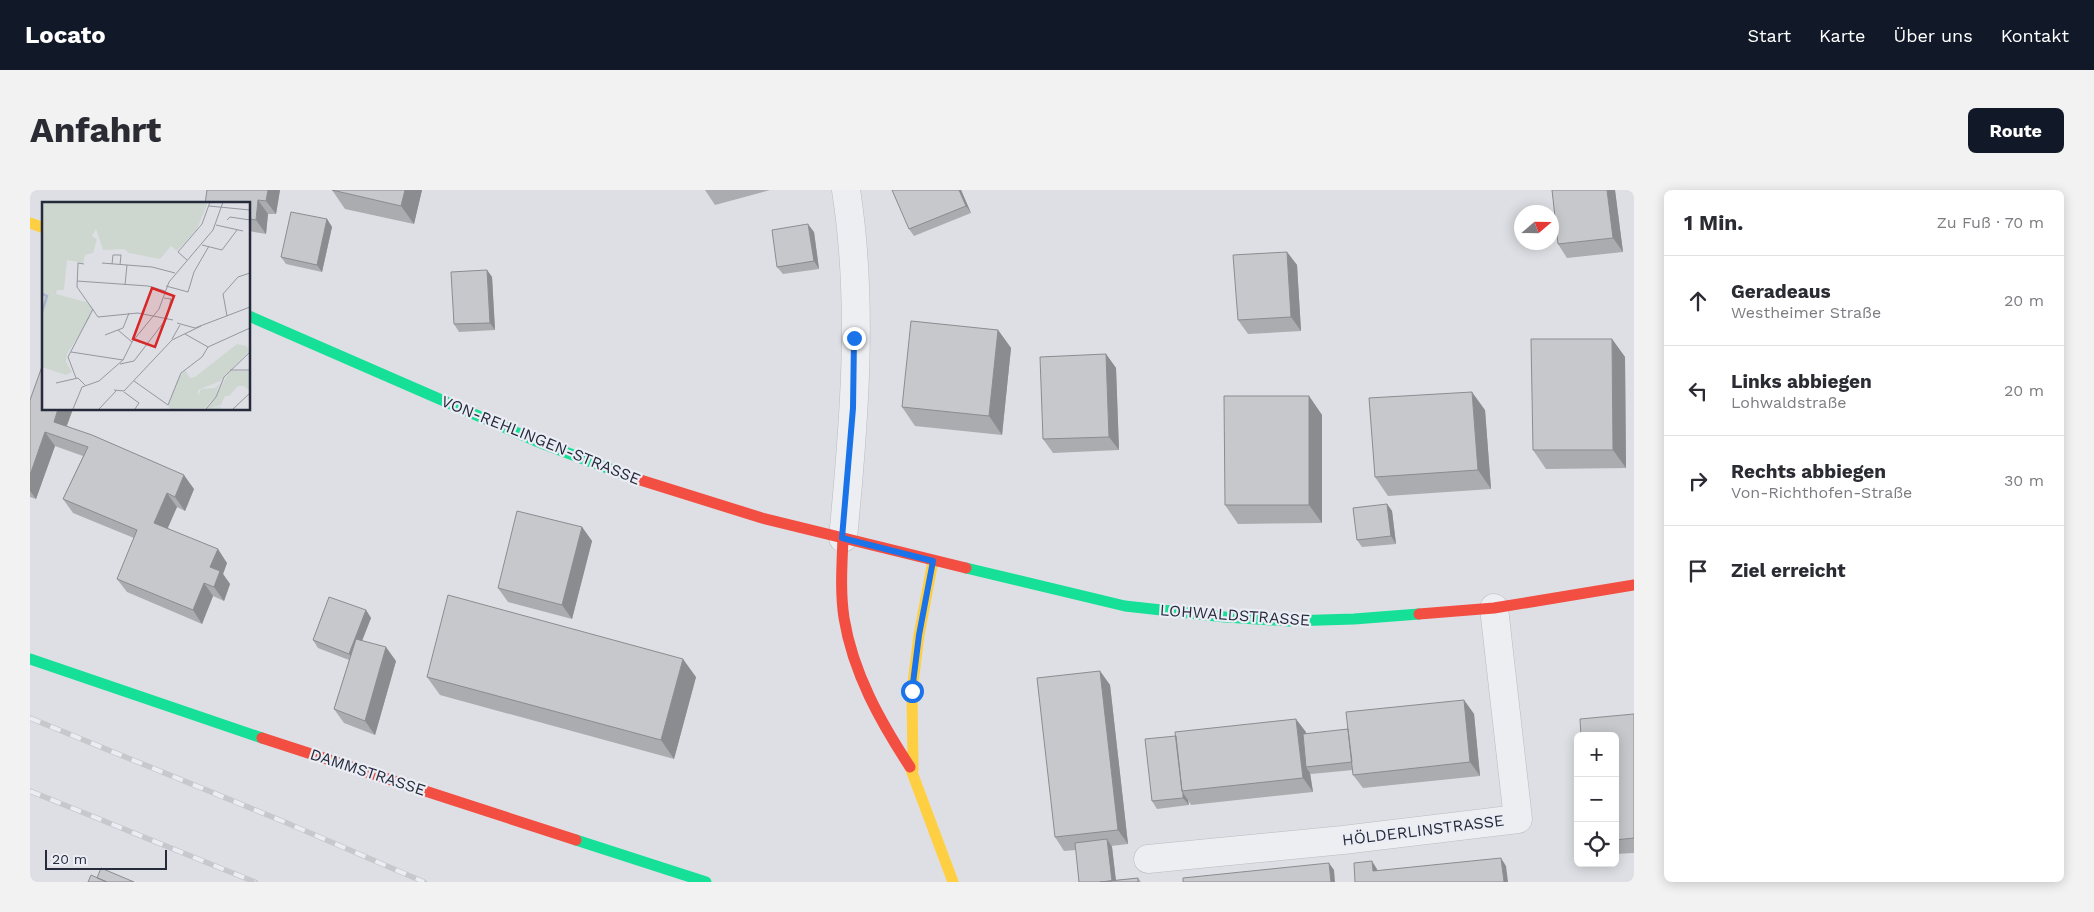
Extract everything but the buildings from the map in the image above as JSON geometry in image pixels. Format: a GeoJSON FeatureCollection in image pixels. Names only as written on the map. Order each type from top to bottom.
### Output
{"type":"FeatureCollection","features":[{"type":"Feature","properties":{"kind":"street"},"geometry":{"type":"LineString","coordinates":[[846,190],[854,272],[855,332],[853,408],[842,538],[841,578],[844,617],[851,651],[866,689],[885,728],[913,772],[953,882]]}},
{"type":"Feature","properties":{"kind":"street"},"geometry":{"type":"LineString","coordinates":[[30,223],[42,227]]}},
{"type":"Feature","properties":{"kind":"street","name":"VON-REHLINGEN-STRASSE"},"geometry":{"type":"LineString","coordinates":[[250,316],[536,441],[611,470],[762,518],[842,538]]}},
{"type":"Feature","properties":{"kind":"street","name":"LOHWALDSTRASSE"},"geometry":{"type":"LineString","coordinates":[[842,538],[1125,606],[1225,617],[1289,620],[1423,615],[1494,608],[1634,585]]}},
{"type":"Feature","properties":{"kind":"street"},"geometry":{"type":"LineString","coordinates":[[913,772],[912,691],[919,635],[933,561]]}},
{"type":"Feature","properties":{"kind":"street","name":"HÖLDERLINSTRASSE"},"geometry":{"type":"LineString","coordinates":[[1148,859],[1342,840],[1518,818],[1494,608]]}},
{"type":"Feature","properties":{"kind":"street","name":"DAMMSTRASSE"},"geometry":{"type":"LineString","coordinates":[[30,659],[183,712],[706,882]]}},
{"type":"Feature","properties":{"kind":"railway"},"geometry":{"type":"LineString","coordinates":[[30,718],[287,823],[424,882]]}},
{"type":"Feature","properties":{"kind":"railway"},"geometry":{"type":"LineString","coordinates":[[30,791],[255,882]]}},
{"type":"Feature","properties":{"kind":"traffic: fast"},"geometry":{"type":"LineString","coordinates":[[250,316],[536,441],[634,478]]}},
{"type":"Feature","properties":{"kind":"traffic: fast"},"geometry":{"type":"LineString","coordinates":[[966,568],[1125,606],[1225,617],[1289,621],[1419,614]]}},
{"type":"Feature","properties":{"kind":"traffic: fast"},"geometry":{"type":"LineString","coordinates":[[30,659],[262,738]]}},
{"type":"Feature","properties":{"kind":"traffic: fast"},"geometry":{"type":"LineString","coordinates":[[576,840],[706,882]]}},
{"type":"Feature","properties":{"kind":"traffic: slow"},"geometry":{"type":"LineString","coordinates":[[30,223],[42,227]]}},
{"type":"Feature","properties":{"kind":"traffic: slow"},"geometry":{"type":"LineString","coordinates":[[913,770],[912,691],[919,635],[933,561]]}},
{"type":"Feature","properties":{"kind":"traffic: slow"},"geometry":{"type":"LineString","coordinates":[[910,767],[953,882]]}},
{"type":"Feature","properties":{"kind":"traffic: jam"},"geometry":{"type":"LineString","coordinates":[[634,478],[762,518],[966,568]]}},
{"type":"Feature","properties":{"kind":"traffic: jam"},"geometry":{"type":"LineString","coordinates":[[843,538],[843,608],[848,638],[869,696],[888,732],[910,767]]}},
{"type":"Feature","properties":{"kind":"traffic: jam"},"geometry":{"type":"LineString","coordinates":[[1419,614],[1494,608],[1634,585]]}},
{"type":"Feature","properties":{"kind":"traffic: jam"},"geometry":{"type":"LineString","coordinates":[[262,738],[576,840]]}},
{"type":"Feature","properties":{"kind":"route"},"geometry":{"type":"LineString","coordinates":[[854,338],[853,408],[842,538],[933,561],[919,635],[912,691]]}}]}
